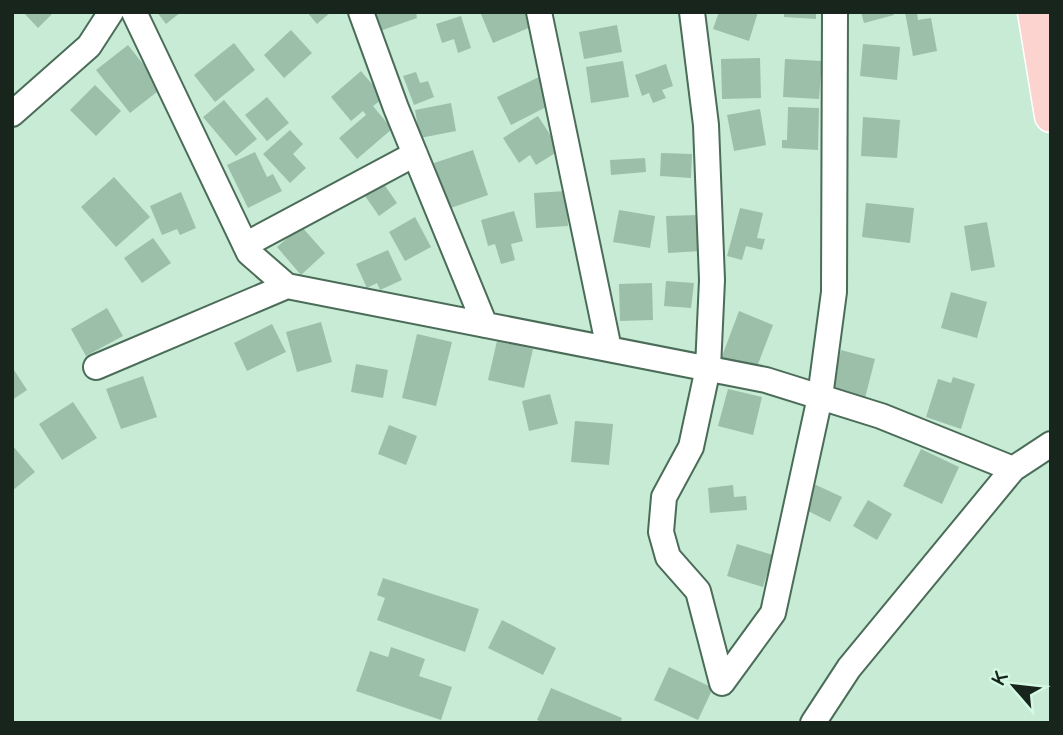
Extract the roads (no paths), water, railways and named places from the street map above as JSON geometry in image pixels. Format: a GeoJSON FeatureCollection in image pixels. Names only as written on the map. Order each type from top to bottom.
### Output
{"type":"FeatureCollection","features":[{"type":"Feature","properties":{"kind":"main road"},"geometry":{"type":"LineString","coordinates":[[1034,12],[1051,116]]}},
{"type":"Feature","properties":{"kind":"street"},"geometry":{"type":"LineString","coordinates":[[12,114],[89,46],[111,12]]}},
{"type":"Feature","properties":{"kind":"street"},"geometry":{"type":"LineString","coordinates":[[134,12],[249,253],[287,286],[766,380],[881,416],[1013,469]]}},
{"type":"Feature","properties":{"kind":"street"},"geometry":{"type":"LineString","coordinates":[[361,12],[485,325]]}},
{"type":"Feature","properties":{"kind":"street"},"geometry":{"type":"LineString","coordinates":[[539,12],[609,349]]}},
{"type":"Feature","properties":{"kind":"street"},"geometry":{"type":"LineString","coordinates":[[692,12],[707,164],[712,280],[708,368],[691,447],[664,497],[661,532],[668,557],[698,591],[722,683],[773,613],[820,397],[834,292],[835,12]]}},
{"type":"Feature","properties":{"kind":"street"},"geometry":{"type":"LineString","coordinates":[[245,245],[415,154]]}},
{"type":"Feature","properties":{"kind":"street"},"geometry":{"type":"LineString","coordinates":[[96,367],[287,286]]}},
{"type":"Feature","properties":{"kind":"street"},"geometry":{"type":"LineString","coordinates":[[813,723],[849,668],[1013,469],[1051,444]]}}]}
